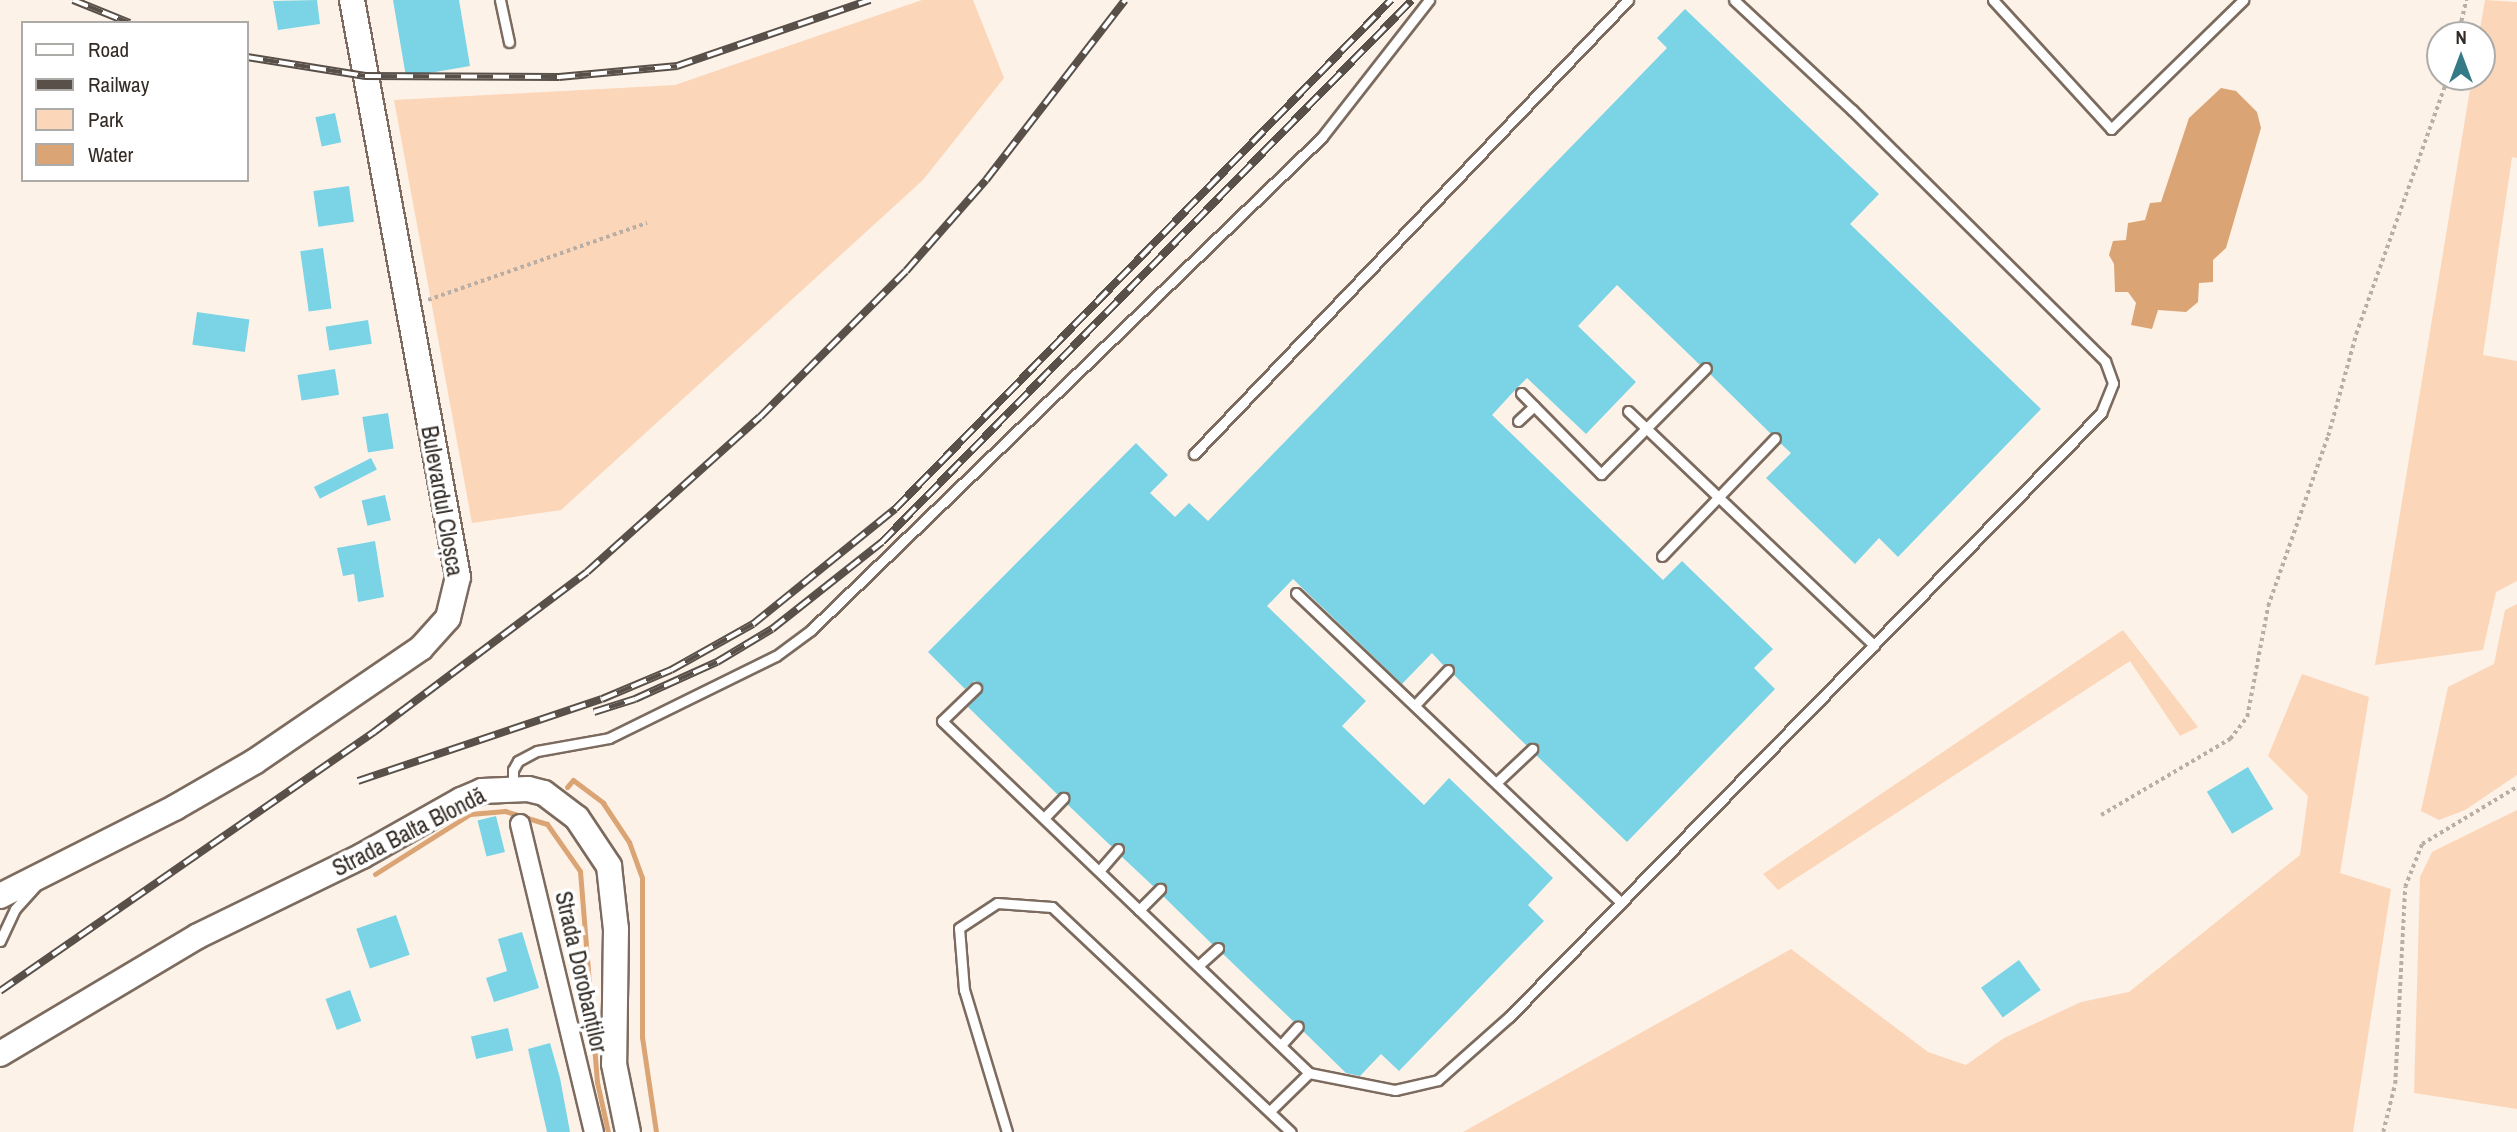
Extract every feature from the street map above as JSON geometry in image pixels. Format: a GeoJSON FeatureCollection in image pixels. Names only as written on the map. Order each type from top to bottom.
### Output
{"type":"FeatureCollection","features":[{"type":"Feature","properties":{"kind":"main road","name":"Bulevardul Cloșca"},"geometry":{"type":"LineString","coordinates":[[0,896],[176,807],[352,696],[421,648],[448,618],[458,577],[352,0]]}},
{"type":"Feature","properties":{"kind":"main road","name":"Strada Balta Blondă"},"geometry":{"type":"LineString","coordinates":[[0,1054],[198,936],[362,856],[471,796],[513,788]]}},
{"type":"Feature","properties":{"kind":"main road"},"geometry":{"type":"LineString","coordinates":[[513,788],[544,793],[561,804],[595,839],[609,866],[617,929],[614,1064],[628,1132]]}},
{"type":"Feature","properties":{"kind":"main road","name":"Bulevardul Cloșca"},"geometry":{"type":"LineString","coordinates":[[0,890],[51,870]]}},
{"type":"Feature","properties":{"kind":"street","name":"Strada Dorobanților"},"geometry":{"type":"LineString","coordinates":[[520,824],[594,1132]]}},
{"type":"Feature","properties":{"kind":"lane"},"geometry":{"type":"LineString","coordinates":[[500,0],[509,42]]}},
{"type":"Feature","properties":{"kind":"lane","name":"Strada Balta Blondă"},"geometry":{"type":"LineString","coordinates":[[513,788],[518,761],[537,751],[609,738],[776,656],[811,630],[1322,137],[1429,0]]}},
{"type":"Feature","properties":{"kind":"lane"},"geometry":{"type":"LineString","coordinates":[[1194,454],[1628,0]]}},
{"type":"Feature","properties":{"kind":"lane"},"geometry":{"type":"LineString","coordinates":[[975,688],[942,721],[1309,1073],[1395,1090],[1438,1080],[1509,1017],[2101,413],[2113,383],[2105,360],[2065,317],[1734,0]]}},
{"type":"Feature","properties":{"kind":"lane"},"geometry":{"type":"LineString","coordinates":[[1993,0],[2111,129],[2243,0]]}},
{"type":"Feature","properties":{"kind":"lane"},"geometry":{"type":"LineString","coordinates":[[1521,393],[1601,474],[1706,368]]}},
{"type":"Feature","properties":{"kind":"lane"},"geometry":{"type":"LineString","coordinates":[[1518,421],[1534,406]]}},
{"type":"Feature","properties":{"kind":"lane"},"geometry":{"type":"LineString","coordinates":[[1628,411],[1874,645]]}},
{"type":"Feature","properties":{"kind":"lane"},"geometry":{"type":"LineString","coordinates":[[1662,556],[1775,438]]}},
{"type":"Feature","properties":{"kind":"lane"},"geometry":{"type":"LineString","coordinates":[[1296,593],[1622,902]]}},
{"type":"Feature","properties":{"kind":"lane"},"geometry":{"type":"LineString","coordinates":[[1415,705],[1448,670]]}},
{"type":"Feature","properties":{"kind":"lane"},"geometry":{"type":"LineString","coordinates":[[1496,783],[1532,749]]}},
{"type":"Feature","properties":{"kind":"lane"},"geometry":{"type":"LineString","coordinates":[[1044,818],[1063,798]]}},
{"type":"Feature","properties":{"kind":"lane"},"geometry":{"type":"LineString","coordinates":[[1099,871],[1118,849]]}},
{"type":"Feature","properties":{"kind":"lane"},"geometry":{"type":"LineString","coordinates":[[0,941],[15,909],[51,870]]}},
{"type":"Feature","properties":{"kind":"lane"},"geometry":{"type":"LineString","coordinates":[[1139,910],[1160,889]]}},
{"type":"Feature","properties":{"kind":"lane"},"geometry":{"type":"LineString","coordinates":[[1006,1132],[964,990],[959,928],[997,902],[1052,907],[1291,1132]]}},
{"type":"Feature","properties":{"kind":"lane"},"geometry":{"type":"LineString","coordinates":[[1198,966],[1218,948]]}},
{"type":"Feature","properties":{"kind":"lane"},"geometry":{"type":"LineString","coordinates":[[1280,1045],[1298,1026]]}},
{"type":"Feature","properties":{"kind":"lane"},"geometry":{"type":"LineString","coordinates":[[1270,1111],[1309,1073]]}},
{"type":"Feature","properties":{"kind":"path"},"geometry":{"type":"LineString","coordinates":[[2461,21],[2466,0]]}},
{"type":"Feature","properties":{"kind":"path"},"geometry":{"type":"LineString","coordinates":[[2101,816],[2230,739],[2247,718],[2268,606],[2328,436],[2356,334],[2443,91]]}},
{"type":"Feature","properties":{"kind":"path"},"geometry":{"type":"LineString","coordinates":[[448,293],[647,223]]}},
{"type":"Feature","properties":{"kind":"path"},"geometry":{"type":"LineString","coordinates":[[2383,1132],[2395,1084],[2405,887],[2413,866],[2422,844],[2517,787]]}},
{"type":"Feature","properties":{"kind":"green space"},"geometry":{"type":"Polygon","coordinates":[[[922,0],[973,0],[1004,78],[923,180],[561,510],[472,523],[394,100],[675,85],[922,0]]]}},
{"type":"Feature","properties":{"kind":"green space"},"geometry":{"type":"Polygon","coordinates":[[[2485,0],[2517,2],[2517,158],[2512,157],[2483,355],[2517,361],[2517,581],[2496,592],[2483,650],[2375,665],[2470,91],[2496,91],[2496,21],[2481,21],[2485,0]]]}},
{"type":"Feature","properties":{"kind":"green space"},"geometry":{"type":"Polygon","coordinates":[[[2517,604],[2517,775],[2465,810],[2439,820],[2421,811],[2448,687],[2494,664],[2505,610],[2517,604]]]}},
{"type":"Feature","properties":{"kind":"green space"},"geometry":{"type":"Polygon","coordinates":[[[2123,630],[2198,727],[2180,736],[2130,661],[1778,890],[1763,874],[2123,630]]]}},
{"type":"Feature","properties":{"kind":"green space"},"geometry":{"type":"Polygon","coordinates":[[[2302,674],[2369,697],[2340,873],[2391,889],[2353,1132],[1463,1132],[1791,949],[1928,1052],[1966,1065],[2004,1038],[2081,1002],[2129,992],[2300,855],[2308,796],[2268,756],[2302,674]]]}},
{"type":"Feature","properties":{"kind":"green space"},"geometry":{"type":"Polygon","coordinates":[[[2517,810],[2517,1109],[2414,1093],[2420,877],[2432,852],[2517,810]]]}},
{"type":"Feature","properties":{"kind":"water"},"geometry":{"type":"Polygon","coordinates":[[[2221,88],[2236,91],[2257,112],[2261,128],[2226,248],[2213,260],[2213,282],[2199,283],[2198,302],[2186,312],[2158,310],[2152,329],[2131,325],[2136,303],[2128,292],[2115,292],[2114,264],[2109,255],[2113,241],[2126,240],[2128,223],[2145,220],[2150,203],[2161,202],[2189,118],[2221,88]]]}},
{"type":"Feature","properties":{"kind":"building"},"geometry":{"type":"Polygon","coordinates":[[[317,0],[320,24],[278,30],[273,1],[317,0]]]}},
{"type":"Feature","properties":{"kind":"building"},"geometry":{"type":"Polygon","coordinates":[[[393,0],[459,0],[470,66],[406,77],[393,0]]]}},
{"type":"Feature","properties":{"kind":"building"},"geometry":{"type":"Polygon","coordinates":[[[1685,9],[1879,194],[1850,224],[2041,409],[1898,557],[1879,538],[1855,564],[1766,478],[1791,453],[1780,443],[1780,433],[1770,433],[1710,374],[1710,363],[1700,365],[1617,285],[1578,326],[1636,382],[1586,434],[1527,378],[1516,389],[1492,415],[1663,580],[1682,561],[1773,649],[1754,668],[1775,689],[1627,842],[1536,755],[1537,744],[1526,745],[1453,674],[1452,665],[1443,665],[1432,653],[1402,684],[1293,579],[1267,606],[1366,701],[1342,726],[1424,805],[1449,778],[1553,878],[1528,905],[1544,921],[1399,1071],[1381,1054],[1360,1076],[1346,1073],[1303,1031],[1303,1021],[1293,1021],[1222,953],[1223,943],[1212,944],[1163,896],[1164,884],[1153,886],[1121,856],[1123,844],[1111,846],[1067,804],[1068,793],[1057,794],[968,707],[982,691],[980,683],[974,681],[965,689],[928,652],[1136,443],[1168,475],[1150,493],[1175,517],[1189,503],[1208,521],[1667,48],[1657,38],[1685,9]]]}},
{"type":"Feature","properties":{"kind":"building"},"geometry":{"type":"Polygon","coordinates":[[[335,113],[341,142],[322,147],[315,117],[335,113]]]}},
{"type":"Feature","properties":{"kind":"building"},"geometry":{"type":"Polygon","coordinates":[[[349,186],[354,222],[318,227],[313,191],[349,186]]]}},
{"type":"Feature","properties":{"kind":"building"},"geometry":{"type":"Polygon","coordinates":[[[323,248],[331,308],[309,312],[300,251],[323,248]]]}},
{"type":"Feature","properties":{"kind":"building"},"geometry":{"type":"Polygon","coordinates":[[[197,312],[249,319],[245,352],[192,345],[197,312]]]}},
{"type":"Feature","properties":{"kind":"building"},"geometry":{"type":"Polygon","coordinates":[[[368,320],[372,344],[329,350],[326,327],[368,320]]]}},
{"type":"Feature","properties":{"kind":"building"},"geometry":{"type":"Polygon","coordinates":[[[335,369],[339,395],[302,401],[297,375],[335,369]]]}},
{"type":"Feature","properties":{"kind":"building"},"geometry":{"type":"Polygon","coordinates":[[[388,413],[394,449],[368,453],[362,417],[388,413]]]}},
{"type":"Feature","properties":{"kind":"building"},"geometry":{"type":"Polygon","coordinates":[[[371,458],[377,470],[320,499],[314,487],[371,458]]]}},
{"type":"Feature","properties":{"kind":"building"},"geometry":{"type":"Polygon","coordinates":[[[385,495],[391,520],[367,526],[362,500],[385,495]]]}},
{"type":"Feature","properties":{"kind":"building"},"geometry":{"type":"Polygon","coordinates":[[[375,541],[384,597],[358,602],[354,574],[343,576],[337,548],[375,541]]]}},
{"type":"Feature","properties":{"kind":"building"},"geometry":{"type":"Polygon","coordinates":[[[2248,767],[2273,809],[2232,834],[2207,792],[2248,767]]]}},
{"type":"Feature","properties":{"kind":"building"},"geometry":{"type":"Polygon","coordinates":[[[496,816],[505,852],[487,856],[478,821],[496,816]]]}},
{"type":"Feature","properties":{"kind":"building"},"geometry":{"type":"Polygon","coordinates":[[[396,915],[410,955],[370,968],[356,929],[396,915]]]}},
{"type":"Feature","properties":{"kind":"building"},"geometry":{"type":"Polygon","coordinates":[[[522,932],[539,988],[494,1002],[486,978],[507,971],[498,939],[522,932]]]}},
{"type":"Feature","properties":{"kind":"building"},"geometry":{"type":"Polygon","coordinates":[[[2019,960],[2041,990],[2003,1018],[1981,988],[2019,960]]]}},
{"type":"Feature","properties":{"kind":"building"},"geometry":{"type":"Polygon","coordinates":[[[350,990],[361,1021],[337,1030],[326,999],[350,990]]]}},
{"type":"Feature","properties":{"kind":"building"},"geometry":{"type":"Polygon","coordinates":[[[508,1028],[513,1050],[476,1059],[471,1037],[508,1028]]]}},
{"type":"Feature","properties":{"kind":"building"},"geometry":{"type":"Polygon","coordinates":[[[550,1043],[570,1132],[547,1132],[528,1049],[550,1043]]]}},
{"type":"Feature","properties":{"kind":"waterway"},"geometry":{"type":"LineString","coordinates":[[567,787],[573,780],[603,803],[629,842],[642,878],[642,1037],[656,1132]]}},
{"type":"Feature","properties":{"kind":"waterway"},"geometry":{"type":"LineString","coordinates":[[375,874],[470,814],[505,811],[547,824],[580,871],[597,1082],[608,1132]]}},
{"type":"Feature","properties":{"kind":"railway"},"geometry":{"type":"LineString","coordinates":[[73,0],[125,21]]}},
{"type":"Feature","properties":{"kind":"railway"},"geometry":{"type":"LineString","coordinates":[[248,57],[365,76],[559,77],[677,66],[870,0]]}},
{"type":"Feature","properties":{"kind":"railway"},"geometry":{"type":"LineString","coordinates":[[0,991],[374,732],[587,572],[760,417],[906,271],[986,180],[1125,0]]}},
{"type":"Feature","properties":{"kind":"railway"},"geometry":{"type":"LineString","coordinates":[[358,781],[602,699],[671,670],[753,624],[895,509],[1391,0]]}},
{"type":"Feature","properties":{"kind":"railway"},"geometry":{"type":"LineString","coordinates":[[594,712],[635,699],[717,662],[772,629],[882,542],[1412,0]]}}]}
